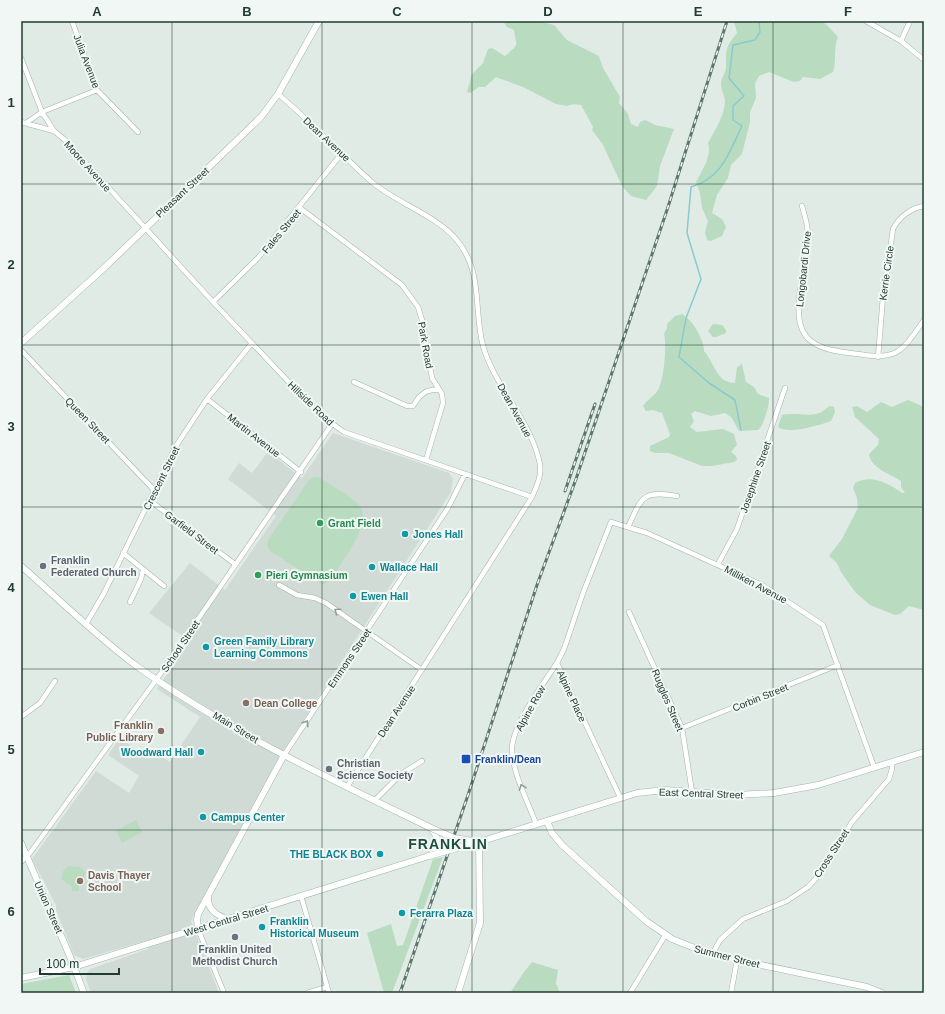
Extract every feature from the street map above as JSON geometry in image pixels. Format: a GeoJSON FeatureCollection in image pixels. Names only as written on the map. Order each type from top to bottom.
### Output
{"type":"FeatureCollection","features":[{"type":"Feature","properties":{"kind":"main road","name":"Pleasant Street"},"geometry":{"type":"LineString","coordinates":[[21,343],[103,269],[261,117],[278,94],[319,21]]}},
{"type":"Feature","properties":{"kind":"main road","name":"Main Street"},"geometry":{"type":"LineString","coordinates":[[23,571],[119,652],[157,679],[284,755],[429,827],[457,839],[479,842]]}},
{"type":"Feature","properties":{"kind":"main road","name":"East Central Street"},"geometry":{"type":"LineString","coordinates":[[479,842],[620,797],[652,790],[736,795],[774,793],[818,785],[924,752]]}},
{"type":"Feature","properties":{"kind":"main road","name":"Emmons Street"},"geometry":{"type":"LineString","coordinates":[[198,929],[197,917],[284,755]]}},
{"type":"Feature","properties":{"kind":"main road","name":"Summer Street"},"geometry":{"type":"LineString","coordinates":[[547,821],[552,833],[562,845],[646,921],[682,943],[737,960],[867,987],[882,993]]}},
{"type":"Feature","properties":{"kind":"main road"},"geometry":{"type":"LineString","coordinates":[[429,827],[436,833],[438,840],[436,849],[429,856]]}},
{"type":"Feature","properties":{"kind":"main road"},"geometry":{"type":"LineString","coordinates":[[458,993],[480,923],[479,842]]}},
{"type":"Feature","properties":{"kind":"main road","name":"West Central Street"},"geometry":{"type":"LineString","coordinates":[[21,978],[74,967],[229,920],[429,856],[479,842]]}},
{"type":"Feature","properties":{"kind":"main road","name":"Union Street"},"geometry":{"type":"LineString","coordinates":[[21,843],[84,993]]}},
{"type":"Feature","properties":{"kind":"main road"},"geometry":{"type":"LineString","coordinates":[[208,896],[208,904],[211,910],[229,920]]}},
{"type":"Feature","properties":{"kind":"street","name":"Julia Avenue"},"geometry":{"type":"LineString","coordinates":[[72,21],[97,90],[138,132]]}},
{"type":"Feature","properties":{"kind":"street"},"geometry":{"type":"LineString","coordinates":[[866,21],[901,41],[924,60]]}},
{"type":"Feature","properties":{"kind":"street"},"geometry":{"type":"LineString","coordinates":[[901,41],[910,21]]}},
{"type":"Feature","properties":{"kind":"street"},"geometry":{"type":"LineString","coordinates":[[21,58],[42,112],[54,131]]}},
{"type":"Feature","properties":{"kind":"street"},"geometry":{"type":"LineString","coordinates":[[23,123],[42,112],[97,90]]}},
{"type":"Feature","properties":{"kind":"street","name":"Dean Avenue"},"geometry":{"type":"LineString","coordinates":[[278,94],[374,184],[450,232],[465,252],[472,268],[478,299],[480,327],[489,361],[531,435],[540,461],[539,480],[532,497],[347,787]]}},
{"type":"Feature","properties":{"kind":"street","name":"Moore Avenue"},"geometry":{"type":"LineString","coordinates":[[23,123],[54,131],[64,139],[145,228]]}},
{"type":"Feature","properties":{"kind":"street","name":"Fales Street"},"geometry":{"type":"LineString","coordinates":[[213,302],[258,258],[300,208],[342,153]]}},
{"type":"Feature","properties":{"kind":"street","name":"Longobardi Drive"},"geometry":{"type":"LineString","coordinates":[[802,206],[808,236],[798,321],[802,330],[809,339],[819,346],[836,351],[878,357],[892,355],[901,350],[924,320]]}},
{"type":"Feature","properties":{"kind":"street","name":"Kerrie Circle"},"geometry":{"type":"LineString","coordinates":[[878,357],[883,298],[896,222],[906,214],[924,206]]}},
{"type":"Feature","properties":{"kind":"street","name":"Park Road"},"geometry":{"type":"LineString","coordinates":[[300,208],[402,286],[418,307],[422,320],[432,378],[442,394],[443,409],[426,460]]}},
{"type":"Feature","properties":{"kind":"street","name":"Hillside Road"},"geometry":{"type":"LineString","coordinates":[[145,228],[252,343],[320,414],[332,424],[344,432],[532,497]]}},
{"type":"Feature","properties":{"kind":"street","name":"Crescent Street"},"geometry":{"type":"LineString","coordinates":[[86,624],[104,593],[176,446],[207,399],[252,343]]}},
{"type":"Feature","properties":{"kind":"street","name":"Queen Street"},"geometry":{"type":"LineString","coordinates":[[21,350],[154,490]]}},
{"type":"Feature","properties":{"kind":"street"},"geometry":{"type":"LineString","coordinates":[[354,382],[407,406],[413,406],[419,397],[427,391],[439,389]]}},
{"type":"Feature","properties":{"kind":"street","name":"Josephine Street"},"geometry":{"type":"LineString","coordinates":[[718,564],[738,529],[785,388]]}},
{"type":"Feature","properties":{"kind":"street","name":"Martin Avenue"},"geometry":{"type":"LineString","coordinates":[[207,399],[301,472]]}},
{"type":"Feature","properties":{"kind":"street","name":"School Street"},"geometry":{"type":"LineString","coordinates":[[21,862],[27,857],[157,679],[301,472],[332,424]]}},
{"type":"Feature","properties":{"kind":"street","name":"Emmons Street"},"geometry":{"type":"LineString","coordinates":[[284,755],[448,508],[465,474]]}},
{"type":"Feature","properties":{"kind":"street"},"geometry":{"type":"LineString","coordinates":[[628,527],[640,503],[647,495],[657,493],[677,496]]}},
{"type":"Feature","properties":{"kind":"street","name":"Garfield Street"},"geometry":{"type":"LineString","coordinates":[[150,500],[236,564]]}},
{"type":"Feature","properties":{"kind":"street","name":"Milliken Avenue"},"geometry":{"type":"LineString","coordinates":[[583,593],[611,522],[646,533],[682,550],[718,564],[781,596],[823,625],[874,767]]}},
{"type":"Feature","properties":{"kind":"street"},"geometry":{"type":"LineString","coordinates":[[124,553],[164,586]]}},
{"type":"Feature","properties":{"kind":"street"},"geometry":{"type":"LineString","coordinates":[[130,602],[141,579],[143,570]]}},
{"type":"Feature","properties":{"kind":"street"},"geometry":{"type":"LineString","coordinates":[[279,585],[297,595],[315,598],[326,604],[366,633],[422,670]]}},
{"type":"Feature","properties":{"kind":"street","name":"Alpine Place"},"geometry":{"type":"LineString","coordinates":[[583,593],[564,649],[557,663],[620,797]]}},
{"type":"Feature","properties":{"kind":"street","name":"Ruggles Street"},"geometry":{"type":"LineString","coordinates":[[629,612],[682,728],[692,792]]}},
{"type":"Feature","properties":{"kind":"street","name":"Alpine Row"},"geometry":{"type":"LineString","coordinates":[[536,824],[518,776],[512,748],[516,731],[557,663]]}},
{"type":"Feature","properties":{"kind":"street","name":"Corbin Street"},"geometry":{"type":"LineString","coordinates":[[682,728],[838,665]]}},
{"type":"Feature","properties":{"kind":"street"},"geometry":{"type":"LineString","coordinates":[[21,717],[40,703],[55,681]]}},
{"type":"Feature","properties":{"kind":"street"},"geometry":{"type":"LineString","coordinates":[[375,800],[401,774],[422,761]]}},
{"type":"Feature","properties":{"kind":"street","name":"Cross Street"},"geometry":{"type":"LineString","coordinates":[[713,953],[720,940],[743,919],[787,900],[808,886],[820,874],[852,822],[889,779],[892,762]]}},
{"type":"Feature","properties":{"kind":"street"},"geometry":{"type":"LineString","coordinates":[[301,896],[329,993]]}},
{"type":"Feature","properties":{"kind":"street"},"geometry":{"type":"LineString","coordinates":[[198,929],[224,993]]}},
{"type":"Feature","properties":{"kind":"street"},"geometry":{"type":"LineString","coordinates":[[630,993],[666,934]]}},
{"type":"Feature","properties":{"kind":"street"},"geometry":{"type":"LineString","coordinates":[[731,993],[737,960]]}},
{"type":"Feature","properties":{"kind":"street"},"geometry":{"type":"LineString","coordinates":[[307,993],[327,987]]}},
{"type":"Feature","properties":{"kind":"shaded area","name":"Dean College"},"geometry":{"type":"Polygon","coordinates":[[[333,433],[449,473],[453,479],[451,492],[275,764],[191,921],[219,993],[91,993],[86,979],[87,973],[90,969],[148,949],[144,941],[83,959],[74,955],[56,910],[56,905],[32,859],[96,771],[129,793],[139,776],[108,755],[120,738],[149,759],[154,751],[170,762],[200,717],[157,689],[190,641],[149,613],[190,563],[225,590],[276,516],[228,479],[239,463],[252,473],[268,452],[302,478],[333,433]]]}},
{"type":"Feature","properties":{"kind":"green space"},"geometry":{"type":"Polygon","coordinates":[[[503,21],[538,21],[554,25],[567,40],[599,56],[603,68],[620,97],[619,103],[628,114],[631,124],[638,127],[640,122],[645,120],[655,125],[674,129],[660,166],[657,186],[646,200],[631,196],[622,186],[603,145],[592,130],[593,127],[581,105],[574,104],[567,106],[556,104],[523,87],[496,77],[485,87],[479,87],[470,93],[467,92],[472,74],[483,63],[488,49],[492,48],[505,56],[515,46],[516,42],[514,30],[507,27],[503,21]]]}},
{"type":"Feature","properties":{"kind":"green space"},"geometry":{"type":"Polygon","coordinates":[[[734,21],[819,21],[826,24],[838,37],[833,72],[820,79],[803,77],[800,81],[794,82],[769,72],[759,76],[755,83],[756,98],[750,112],[750,122],[742,154],[731,165],[728,178],[717,195],[712,213],[722,219],[726,227],[722,236],[711,241],[707,240],[705,232],[708,221],[702,208],[700,193],[696,182],[708,158],[708,143],[719,122],[725,106],[721,82],[726,69],[727,49],[737,33],[734,21]]]}},
{"type":"Feature","properties":{"kind":"green space"},"geometry":{"type":"Polygon","coordinates":[[[682,314],[690,320],[697,331],[704,347],[704,351],[716,372],[724,380],[735,383],[737,367],[742,364],[746,382],[754,387],[758,394],[769,398],[766,415],[758,430],[739,431],[731,417],[725,413],[711,416],[695,411],[691,414],[694,421],[690,427],[697,432],[723,429],[734,434],[737,445],[731,452],[736,456],[737,460],[734,462],[712,466],[702,466],[669,453],[655,453],[650,451],[650,446],[669,437],[670,434],[662,413],[653,410],[646,411],[643,406],[658,390],[662,379],[665,346],[664,334],[667,324],[675,316],[682,314]]]}},
{"type":"Feature","properties":{"kind":"green space"},"geometry":{"type":"Polygon","coordinates":[[[713,324],[722,325],[726,330],[726,333],[713,337],[708,331],[713,324]]]}},
{"type":"Feature","properties":{"kind":"green space"},"geometry":{"type":"Polygon","coordinates":[[[908,400],[924,407],[924,610],[909,606],[900,614],[895,615],[870,605],[855,592],[841,572],[837,563],[829,556],[842,539],[858,508],[857,498],[853,488],[855,483],[868,479],[880,481],[902,493],[905,493],[901,487],[901,481],[877,467],[870,459],[869,454],[878,445],[879,439],[855,417],[852,407],[857,406],[867,412],[881,402],[892,407],[908,400]]]}},
{"type":"Feature","properties":{"kind":"green space"},"geometry":{"type":"Polygon","coordinates":[[[830,406],[834,407],[835,412],[831,421],[796,430],[778,427],[782,415],[815,414],[822,412],[830,406]]]}},
{"type":"Feature","properties":{"kind":"green space","name":"Grant Field"},"geometry":{"type":"Polygon","coordinates":[[[313,477],[318,477],[340,490],[359,505],[362,513],[362,523],[359,533],[347,555],[329,581],[323,585],[270,551],[267,545],[268,540],[309,480],[313,477]]]}},
{"type":"Feature","properties":{"kind":"green space"},"geometry":{"type":"Polygon","coordinates":[[[136,820],[142,832],[122,843],[116,831],[136,820]]]}},
{"type":"Feature","properties":{"kind":"green space"},"geometry":{"type":"Polygon","coordinates":[[[443,857],[392,993],[384,993],[367,933],[391,924],[397,946],[403,945],[433,859],[443,857]]]}},
{"type":"Feature","properties":{"kind":"green space"},"geometry":{"type":"Polygon","coordinates":[[[69,866],[80,867],[86,873],[79,883],[79,891],[72,891],[71,886],[61,879],[63,871],[69,866]]]}},
{"type":"Feature","properties":{"kind":"green space"},"geometry":{"type":"Polygon","coordinates":[[[532,962],[558,970],[556,983],[560,993],[510,993],[532,962]]]}},
{"type":"Feature","properties":{"kind":"green space"},"geometry":{"type":"Polygon","coordinates":[[[69,975],[76,993],[21,993],[21,984],[69,975]]]}},
{"type":"Feature","properties":{"kind":"waterway"},"geometry":{"type":"LineString","coordinates":[[741,430],[735,400],[709,383],[679,357],[686,318],[701,279],[687,233],[691,187],[702,183],[717,171],[728,155],[742,126],[733,120],[733,106],[744,96],[729,78],[733,45],[755,40],[760,32],[759,21]]}},
{"type":"Feature","properties":{"kind":"railway"},"geometry":{"type":"LineString","coordinates":[[400,993],[468,795],[537,585],[576,479],[667,210],[727,21]]}},
{"type":"Feature","properties":{"kind":"railway"},"geometry":{"type":"LineString","coordinates":[[565,491],[595,404]]}},
{"type":"Feature","properties":{"kind":"place","name":"Grant Field"},"geometry":{"type":"Point","coordinates":[320,523]}},
{"type":"Feature","properties":{"kind":"place","name":"Jones Hall"},"geometry":{"type":"Point","coordinates":[405,534]}},
{"type":"Feature","properties":{"kind":"place","name":"Franklin Federated Church"},"geometry":{"type":"Point","coordinates":[43,566]}},
{"type":"Feature","properties":{"kind":"place","name":"Wallace Hall"},"geometry":{"type":"Point","coordinates":[372,567]}},
{"type":"Feature","properties":{"kind":"place","name":"Pieri Gymnasium"},"geometry":{"type":"Point","coordinates":[258,575]}},
{"type":"Feature","properties":{"kind":"place","name":"Ewen Hall"},"geometry":{"type":"Point","coordinates":[353,596]}},
{"type":"Feature","properties":{"kind":"place","name":"Green Family Library Learning Commons"},"geometry":{"type":"Point","coordinates":[206,647]}},
{"type":"Feature","properties":{"kind":"place","name":"Dean College"},"geometry":{"type":"Point","coordinates":[246,703]}},
{"type":"Feature","properties":{"kind":"place","name":"Franklin Public Library"},"geometry":{"type":"Point","coordinates":[161,731]}},
{"type":"Feature","properties":{"kind":"place","name":"Woodward Hall"},"geometry":{"type":"Point","coordinates":[201,752]}},
{"type":"Feature","properties":{"kind":"place","name":"Franklin/Dean"},"geometry":{"type":"Point","coordinates":[466,759]}},
{"type":"Feature","properties":{"kind":"place","name":"Christian Science Society"},"geometry":{"type":"Point","coordinates":[329,769]}},
{"type":"Feature","properties":{"kind":"place","name":"Campus Center"},"geometry":{"type":"Point","coordinates":[203,817]}},
{"type":"Feature","properties":{"kind":"place","name":"THE BLACK BOX"},"geometry":{"type":"Point","coordinates":[380,854]}},
{"type":"Feature","properties":{"kind":"place","name":"Davis Thayer School"},"geometry":{"type":"Point","coordinates":[80,881]}},
{"type":"Feature","properties":{"kind":"place","name":"Ferarra Plaza"},"geometry":{"type":"Point","coordinates":[402,913]}},
{"type":"Feature","properties":{"kind":"place","name":"Franklin Historical Museum"},"geometry":{"type":"Point","coordinates":[262,927]}},
{"type":"Feature","properties":{"kind":"place","name":"Franklin United Methodist Church"},"geometry":{"type":"Point","coordinates":[235,937]}},
{"type":"Feature","properties":{"kind":"district","name":"FRANKLIN"},"geometry":{"type":"Point","coordinates":[448,844]}}]}
